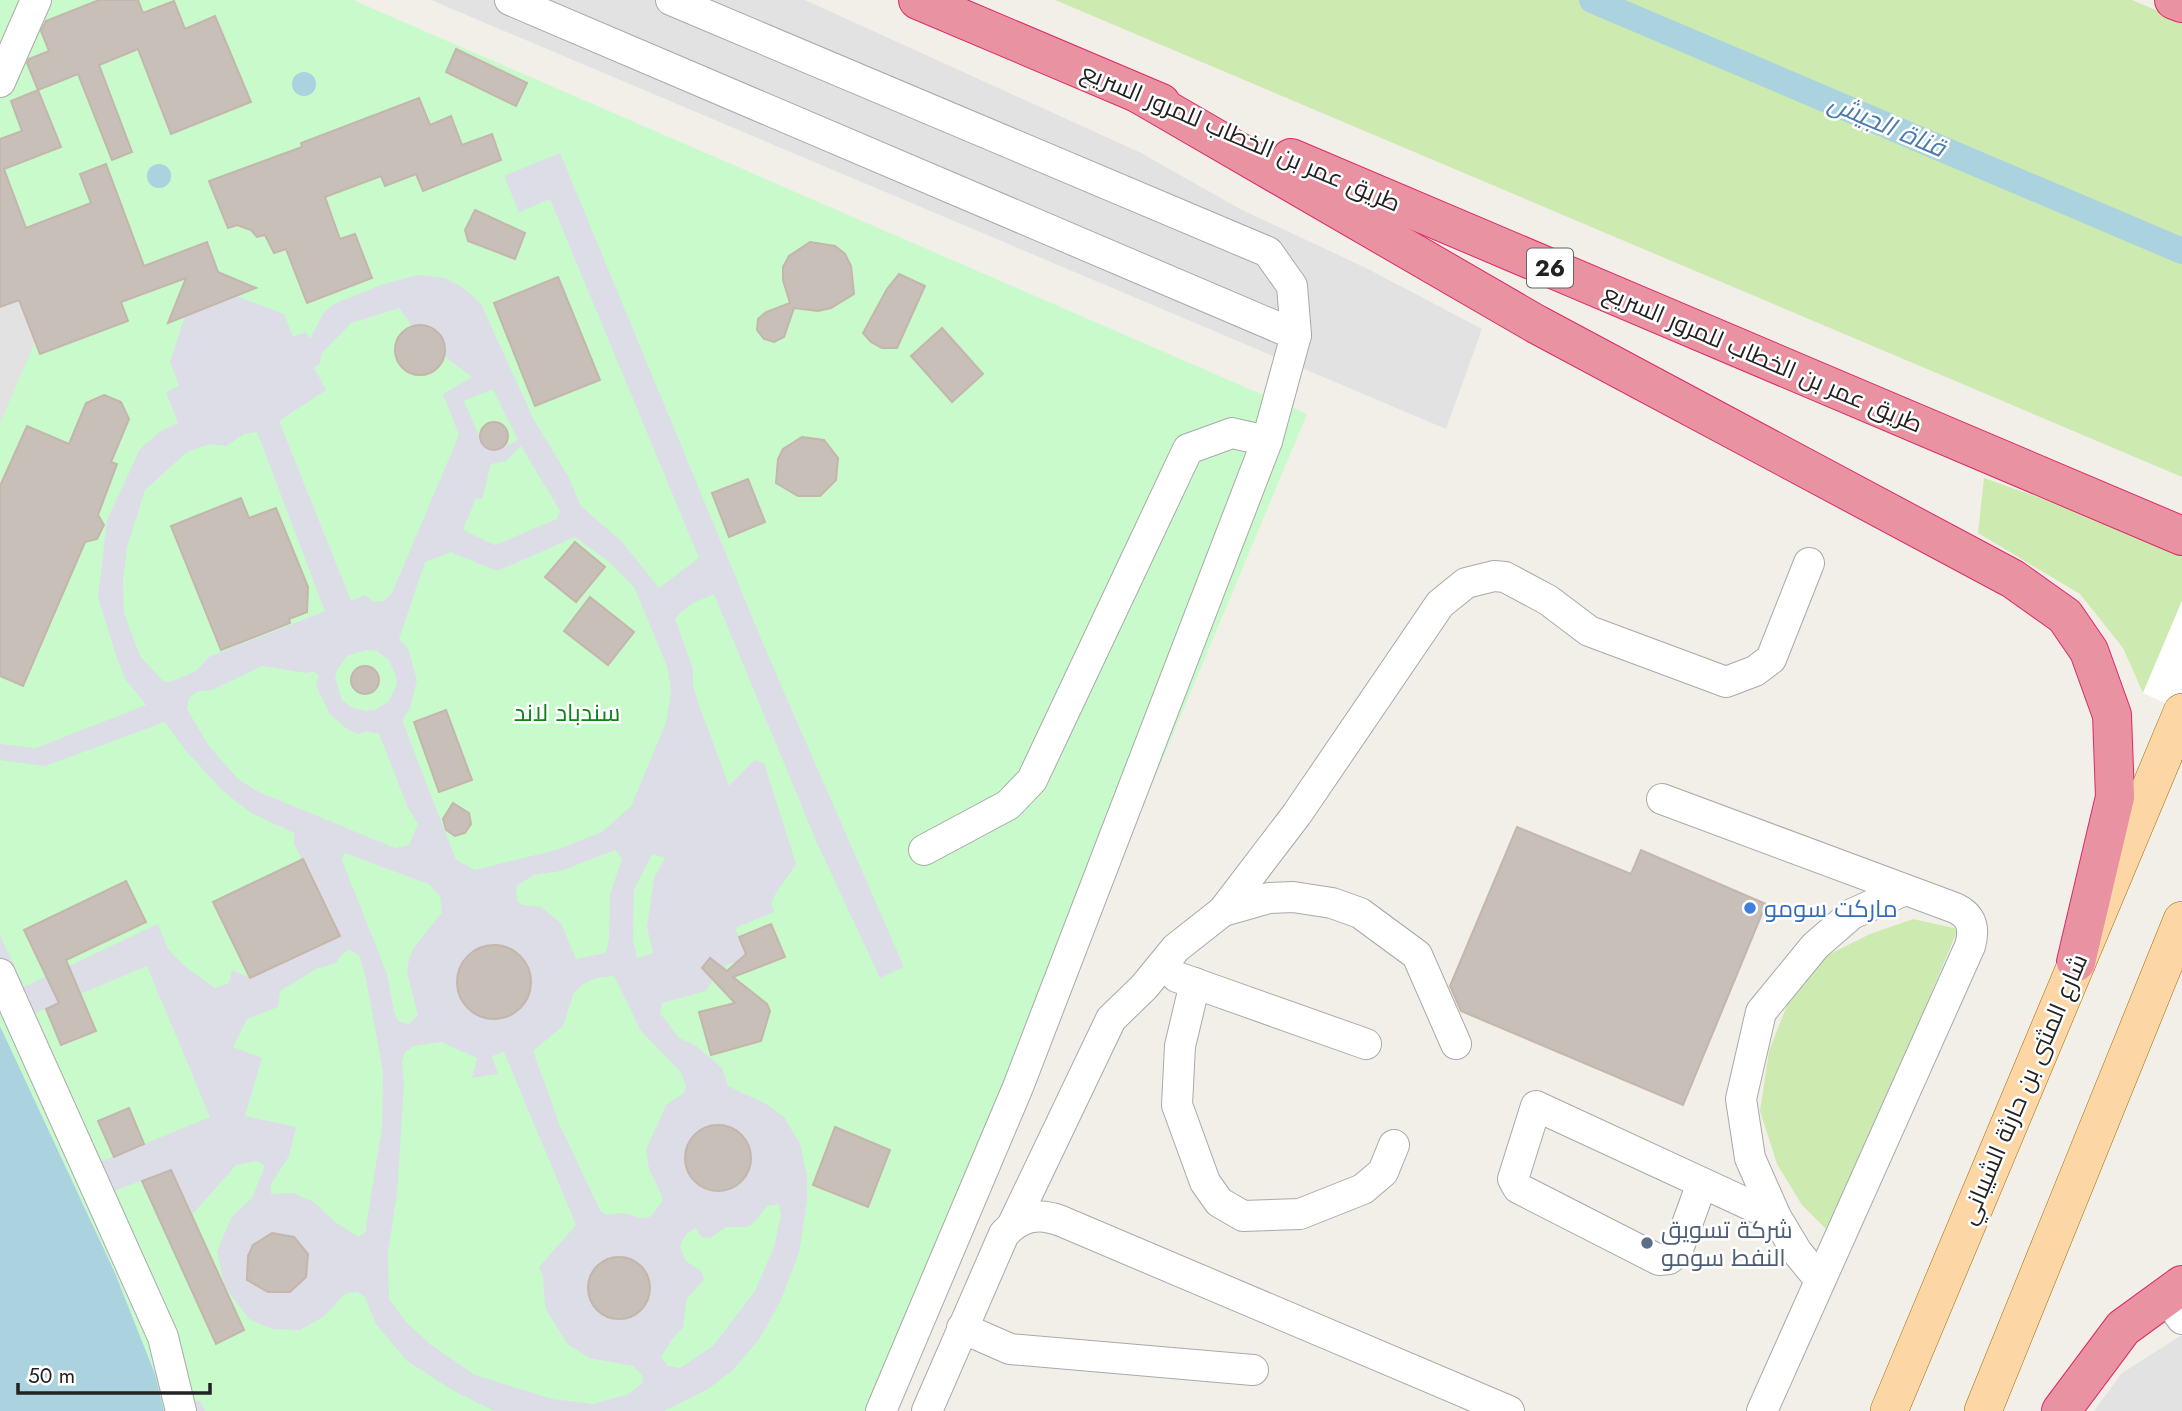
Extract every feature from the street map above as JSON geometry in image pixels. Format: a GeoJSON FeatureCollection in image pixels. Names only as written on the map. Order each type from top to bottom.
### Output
{"type":"FeatureCollection","features":[{"type":"Feature","properties":{"kind":"highway","name":"طريق عمر بن الخطاب للمرور السريع"},"geometry":{"type":"LineString","coordinates":[[918,0],[2182,536]]}},
{"type":"Feature","properties":{"kind":"highway"},"geometry":{"type":"LineString","coordinates":[[2174,0],[2182,4]]}},
{"type":"Feature","properties":{"kind":"highway"},"geometry":{"type":"LineString","coordinates":[[1139,94],[1536,324],[2012,579],[2065,616],[2089,651],[2112,715],[2115,797],[2076,962]]}},
{"type":"Feature","properties":{"kind":"highway"},"geometry":{"type":"LineString","coordinates":[[2061,1411],[2123,1328],[2177,1300]]}},
{"type":"Feature","properties":{"kind":"main road","name":"شارع المثنى بن حارثة الشيباني"},"geometry":{"type":"LineString","coordinates":[[1889,1411],[2182,712]]}},
{"type":"Feature","properties":{"kind":"main road"},"geometry":{"type":"LineString","coordinates":[[1983,1411],[2182,920]]}},
{"type":"Feature","properties":{"kind":"street"},"geometry":{"type":"LineString","coordinates":[[0,82],[36,0]]}},
{"type":"Feature","properties":{"kind":"street"},"geometry":{"type":"LineString","coordinates":[[510,0],[1296,335]]}},
{"type":"Feature","properties":{"kind":"street"},"geometry":{"type":"LineString","coordinates":[[671,0],[1268,252],[1292,286],[1296,335],[1266,441],[1018,1087],[881,1411]]}},
{"type":"Feature","properties":{"kind":"street"},"geometry":{"type":"LineString","coordinates":[[924,850],[1008,805],[1032,780],[1188,449],[1232,433],[1266,441]]}},
{"type":"Feature","properties":{"kind":"street"},"geometry":{"type":"LineString","coordinates":[[927,1411],[998,1245],[1013,1224],[1111,1019],[1176,948],[1223,911],[1297,814],[1440,604],[1466,583],[1493,576],[1505,577],[1548,600],[1589,631],[1726,682],[1755,671],[1770,659],[1810,563]]}},
{"type":"Feature","properties":{"kind":"street"},"geometry":{"type":"LineString","coordinates":[[1662,799],[1963,911],[1971,923],[1973,936],[1762,1411]]}},
{"type":"Feature","properties":{"kind":"street"},"geometry":{"type":"LineString","coordinates":[[1820,1280],[1797,1252],[1776,1217],[1750,1158],[1741,1099],[1761,1012],[1815,946],[1852,914],[1905,890]]}},
{"type":"Feature","properties":{"kind":"street"},"geometry":{"type":"LineString","coordinates":[[1223,911],[1269,898],[1293,897],[1332,903],[1360,913],[1417,955],[1455,1044]]}},
{"type":"Feature","properties":{"kind":"street"},"geometry":{"type":"LineString","coordinates":[[1157,970],[1366,1044]]}},
{"type":"Feature","properties":{"kind":"street"},"geometry":{"type":"LineString","coordinates":[[0,974],[163,1337],[181,1411]]}},
{"type":"Feature","properties":{"kind":"street"},"geometry":{"type":"LineString","coordinates":[[1195,983],[1180,1046],[1177,1105],[1205,1182],[1219,1202],[1243,1216],[1300,1214],[1363,1189],[1383,1172],[1394,1145]]}},
{"type":"Feature","properties":{"kind":"street"},"geometry":{"type":"LineString","coordinates":[[1702,1183],[1677,1252],[1669,1259],[1659,1260],[1518,1188],[1513,1179],[1536,1106],[1776,1217]]}},
{"type":"Feature","properties":{"kind":"street"},"geometry":{"type":"LineString","coordinates":[[1013,1224],[1037,1215],[1049,1216],[1509,1411]]}},
{"type":"Feature","properties":{"kind":"street"},"geometry":{"type":"LineString","coordinates":[[962,1328],[1010,1349],[1253,1370]]}},
{"type":"Feature","properties":{"kind":"green space","name":"سندباد لاند"},"geometry":{"type":"Polygon","coordinates":[[[0,0],[353,0],[1307,414],[890,1411],[164,1411],[155,1374],[115,1273],[0,1026],[0,0]]]}},
{"type":"Feature","properties":{"kind":"green space"},"geometry":{"type":"Polygon","coordinates":[[[1055,0],[2132,0],[2182,21],[2182,477],[1055,0]]]}},
{"type":"Feature","properties":{"kind":"green space"},"geometry":{"type":"Polygon","coordinates":[[[1984,478],[2182,548],[2182,601],[2143,693],[2123,648],[2080,594],[1978,533],[1984,478]]]}},
{"type":"Feature","properties":{"kind":"green space"},"geometry":{"type":"Polygon","coordinates":[[[1913,919],[1958,929],[1831,1234],[1802,1205],[1777,1164],[1760,1111],[1769,1051],[1789,1000],[1826,956],[1870,934],[1913,919]]]}},
{"type":"Feature","properties":{"kind":"shaded area"},"geometry":{"type":"Polygon","coordinates":[[[431,0],[805,0],[1141,153],[1240,209],[1366,268],[1482,329],[1446,429],[431,0]]]}},
{"type":"Feature","properties":{"kind":"shaded area"},"geometry":{"type":"Polygon","coordinates":[[[560,153],[767,653],[904,967],[880,978],[817,843],[714,594],[691,604],[675,618],[693,669],[693,685],[699,705],[729,786],[754,760],[764,763],[796,864],[771,903],[774,912],[735,928],[748,960],[729,964],[717,973],[706,991],[662,1003],[660,1013],[679,1038],[695,1045],[722,1068],[728,1086],[766,1104],[784,1117],[800,1144],[807,1176],[807,1201],[799,1253],[780,1302],[760,1338],[734,1369],[708,1389],[664,1411],[494,1411],[454,1391],[407,1361],[376,1324],[365,1297],[357,1292],[346,1293],[323,1317],[300,1330],[272,1329],[249,1319],[225,1287],[217,1252],[231,1218],[252,1198],[265,1166],[258,1161],[236,1165],[191,1216],[170,1170],[111,1192],[191,1402],[200,1401],[205,1411],[167,1411],[149,1344],[0,1004],[0,935],[24,987],[158,924],[168,949],[183,965],[215,988],[229,983],[232,970],[250,978],[340,935],[294,844],[294,833],[251,813],[223,791],[186,751],[165,722],[45,766],[0,760],[0,744],[36,748],[146,705],[126,680],[98,597],[107,520],[140,449],[161,431],[178,423],[166,392],[179,386],[170,362],[185,316],[236,296],[284,314],[293,337],[306,332],[310,339],[324,312],[334,304],[384,284],[418,275],[444,278],[461,286],[481,304],[534,420],[568,476],[581,506],[622,542],[659,588],[699,558],[550,199],[519,212],[504,176],[560,153]],[[399,308],[351,323],[322,353],[320,363],[314,368],[326,390],[279,421],[351,601],[365,595],[374,602],[384,601],[392,593],[459,435],[443,394],[472,377],[444,356],[444,342],[435,330],[421,325],[412,326],[399,308]],[[493,389],[464,401],[481,440],[488,449],[498,450],[518,440],[493,389]],[[257,432],[244,434],[226,446],[210,444],[187,452],[145,490],[127,547],[123,581],[124,613],[140,656],[163,681],[171,682],[196,671],[209,657],[325,611],[257,432]],[[521,446],[506,461],[491,464],[482,499],[476,498],[463,530],[495,545],[557,519],[560,511],[521,446]],[[575,537],[497,571],[451,552],[425,562],[399,639],[408,649],[417,680],[410,708],[402,720],[456,860],[475,870],[556,850],[602,832],[631,806],[666,723],[671,692],[667,666],[634,587],[609,562],[575,537]],[[366,650],[347,656],[335,678],[342,700],[353,708],[365,711],[375,710],[388,702],[397,679],[389,660],[377,651],[366,650]],[[262,666],[212,690],[198,691],[189,698],[187,709],[209,746],[238,779],[259,792],[395,848],[409,845],[418,824],[408,808],[379,734],[365,731],[358,734],[347,729],[329,713],[316,685],[319,676],[313,671],[307,673],[262,666]],[[615,850],[561,871],[534,875],[516,886],[517,900],[522,905],[541,907],[561,923],[576,959],[606,953],[610,894],[622,859],[615,850]],[[344,853],[342,860],[387,974],[398,1021],[409,1024],[418,1015],[407,972],[409,960],[413,949],[442,912],[440,896],[429,884],[344,853]],[[652,854],[634,890],[633,939],[637,958],[653,953],[647,927],[654,878],[665,858],[652,854]],[[504,946],[479,948],[460,965],[457,991],[471,1012],[483,1018],[496,1019],[519,1009],[531,986],[525,961],[504,946]],[[349,950],[341,955],[336,963],[316,969],[280,991],[278,1007],[247,1019],[233,1047],[262,1058],[245,1116],[296,1127],[289,1156],[271,1184],[271,1194],[293,1193],[314,1202],[335,1222],[358,1237],[365,1233],[382,1127],[383,1072],[359,955],[349,950]],[[147,966],[35,1013],[98,1163],[210,1117],[147,966]],[[614,976],[596,978],[574,992],[563,1026],[533,1051],[560,1126],[600,1210],[606,1215],[623,1213],[640,1218],[650,1217],[662,1202],[662,1196],[649,1169],[646,1150],[666,1105],[684,1093],[686,1086],[680,1071],[641,1031],[614,976]],[[441,1042],[414,1046],[405,1052],[402,1061],[404,1085],[397,1194],[388,1252],[389,1299],[406,1322],[431,1345],[475,1375],[552,1399],[593,1404],[629,1394],[643,1382],[642,1375],[633,1366],[589,1358],[567,1344],[545,1307],[543,1277],[539,1267],[576,1225],[504,1052],[492,1056],[498,1074],[472,1078],[477,1058],[441,1042]],[[709,1125],[696,1132],[687,1144],[684,1159],[688,1173],[698,1185],[712,1191],[727,1190],[740,1183],[749,1171],[752,1157],[748,1142],[738,1131],[724,1125],[709,1125]],[[779,1204],[767,1206],[754,1223],[747,1227],[726,1227],[710,1238],[701,1237],[696,1228],[686,1234],[680,1246],[686,1261],[702,1272],[704,1280],[687,1298],[683,1327],[661,1357],[668,1366],[680,1368],[713,1346],[755,1291],[774,1247],[781,1215],[779,1204]],[[272,1233],[253,1245],[248,1256],[251,1278],[268,1292],[290,1292],[306,1277],[308,1254],[294,1237],[272,1233]],[[613,1258],[594,1270],[589,1280],[591,1302],[608,1317],[630,1317],[646,1301],[648,1279],[635,1261],[613,1258]]]}},
{"type":"Feature","properties":{"kind":"shaded area"},"geometry":{"type":"Polygon","coordinates":[[[19,300],[35,342],[0,423],[0,307],[19,300]]]}},
{"type":"Feature","properties":{"kind":"shaded area"},"geometry":{"type":"Polygon","coordinates":[[[2182,1335],[2182,1411],[2094,1411],[2122,1373],[2182,1335]]]}},
{"type":"Feature","properties":{"kind":"water"},"geometry":{"type":"Polygon","coordinates":[[[304,72],[313,75],[316,84],[313,93],[304,96],[295,93],[292,84],[295,75],[304,72]]]}},
{"type":"Feature","properties":{"kind":"water"},"geometry":{"type":"Polygon","coordinates":[[[159,164],[168,167],[171,176],[168,185],[159,188],[150,185],[147,176],[150,167],[159,164]]]}},
{"type":"Feature","properties":{"kind":"water"},"geometry":{"type":"Polygon","coordinates":[[[0,1026],[115,1273],[155,1374],[164,1411],[0,1411],[0,1026]]]}},
{"type":"Feature","properties":{"kind":"pier"},"geometry":{"type":"Polygon","coordinates":[[[2182,601],[2182,711],[2143,693],[2182,601]]]}},
{"type":"Feature","properties":{"kind":"building"},"geometry":{"type":"Polygon","coordinates":[[[99,0],[138,0],[143,13],[174,1],[185,29],[215,16],[251,102],[171,134],[138,49],[99,65],[132,152],[112,160],[78,74],[38,90],[27,63],[29,59],[49,51],[41,31],[46,21],[99,0]]]}},
{"type":"Feature","properties":{"kind":"building"},"geometry":{"type":"Polygon","coordinates":[[[456,49],[527,83],[516,106],[446,72],[456,49]]]}},
{"type":"Feature","properties":{"kind":"building"},"geometry":{"type":"Polygon","coordinates":[[[38,90],[61,147],[4,169],[26,228],[91,203],[80,174],[106,164],[144,266],[207,242],[218,272],[256,288],[168,323],[186,278],[121,302],[128,321],[40,354],[19,300],[0,307],[0,139],[22,131],[11,101],[38,90]]]}},
{"type":"Feature","properties":{"kind":"building"},"geometry":{"type":"Polygon","coordinates":[[[419,98],[430,125],[451,116],[462,145],[492,134],[501,160],[423,191],[416,174],[385,186],[381,176],[325,197],[340,239],[355,234],[372,278],[307,303],[286,249],[274,253],[265,235],[257,237],[251,230],[237,225],[228,228],[209,181],[302,147],[301,143],[419,98]]]}},
{"type":"Feature","properties":{"kind":"building"},"geometry":{"type":"Polygon","coordinates":[[[475,210],[525,233],[515,259],[468,241],[465,230],[475,210]]]}},
{"type":"Feature","properties":{"kind":"building"},"geometry":{"type":"Polygon","coordinates":[[[810,242],[835,246],[845,254],[851,266],[854,294],[831,308],[818,311],[794,308],[784,337],[774,342],[764,339],[757,330],[758,319],[766,312],[790,303],[783,280],[783,267],[789,256],[810,242]]]}},
{"type":"Feature","properties":{"kind":"building"},"geometry":{"type":"Polygon","coordinates":[[[899,274],[925,286],[897,348],[882,348],[871,342],[863,333],[887,289],[899,274]]]}},
{"type":"Feature","properties":{"kind":"building"},"geometry":{"type":"Polygon","coordinates":[[[558,277],[600,380],[535,406],[494,303],[558,277]]]}},
{"type":"Feature","properties":{"kind":"building"},"geometry":{"type":"Polygon","coordinates":[[[420,325],[438,332],[445,350],[438,368],[420,375],[402,368],[395,350],[402,332],[420,325]]]}},
{"type":"Feature","properties":{"kind":"building"},"geometry":{"type":"Polygon","coordinates":[[[942,328],[983,374],[952,402],[911,356],[942,328]]]}},
{"type":"Feature","properties":{"kind":"building"},"geometry":{"type":"Polygon","coordinates":[[[104,395],[121,402],[129,419],[111,462],[117,464],[98,515],[104,525],[97,539],[85,542],[23,686],[0,676],[0,486],[27,426],[69,444],[86,403],[104,395]]]}},
{"type":"Feature","properties":{"kind":"building"},"geometry":{"type":"Polygon","coordinates":[[[494,422],[504,426],[508,436],[504,446],[494,450],[484,446],[480,436],[484,426],[494,422]]]}},
{"type":"Feature","properties":{"kind":"building"},"geometry":{"type":"Polygon","coordinates":[[[802,437],[824,440],[838,458],[836,480],[820,496],[798,496],[776,483],[778,459],[783,449],[802,437]]]}},
{"type":"Feature","properties":{"kind":"building"},"geometry":{"type":"Polygon","coordinates":[[[748,479],[765,522],[729,537],[712,493],[748,479]]]}},
{"type":"Feature","properties":{"kind":"building"},"geometry":{"type":"Polygon","coordinates":[[[241,498],[249,518],[276,508],[308,587],[307,612],[289,619],[290,623],[221,650],[171,526],[241,498]]]}},
{"type":"Feature","properties":{"kind":"building"},"geometry":{"type":"Polygon","coordinates":[[[575,542],[605,567],[576,602],[545,577],[575,542]]]}},
{"type":"Feature","properties":{"kind":"building"},"geometry":{"type":"Polygon","coordinates":[[[590,597],[634,632],[608,665],[564,631],[590,597]]]}},
{"type":"Feature","properties":{"kind":"building"},"geometry":{"type":"Polygon","coordinates":[[[365,666],[375,670],[379,680],[375,690],[365,694],[355,690],[351,680],[355,670],[365,666]]]}},
{"type":"Feature","properties":{"kind":"building"},"geometry":{"type":"Polygon","coordinates":[[[446,710],[472,780],[439,792],[414,722],[446,710]]]}},
{"type":"Feature","properties":{"kind":"building"},"geometry":{"type":"Polygon","coordinates":[[[453,803],[469,813],[471,824],[465,833],[455,836],[446,830],[443,819],[453,803]]]}},
{"type":"Feature","properties":{"kind":"building"},"geometry":{"type":"Polygon","coordinates":[[[1517,827],[1631,874],[1641,850],[1766,904],[1683,1105],[1461,1011],[1450,986],[1517,827]]]}},
{"type":"Feature","properties":{"kind":"building"},"geometry":{"type":"Polygon","coordinates":[[[303,859],[340,936],[250,978],[213,902],[303,859]]]}},
{"type":"Feature","properties":{"kind":"building"},"geometry":{"type":"Polygon","coordinates":[[[126,881],[146,922],[66,960],[96,1031],[61,1045],[46,1009],[59,1003],[24,930],[126,881]]]}},
{"type":"Feature","properties":{"kind":"building"},"geometry":{"type":"Polygon","coordinates":[[[771,924],[785,957],[733,977],[767,1004],[770,1011],[761,1041],[711,1055],[699,1012],[735,1003],[702,968],[710,958],[727,971],[746,954],[739,937],[771,924]]]}},
{"type":"Feature","properties":{"kind":"building"},"geometry":{"type":"Polygon","coordinates":[[[494,945],[515,951],[525,961],[531,982],[525,1003],[515,1013],[494,1019],[473,1013],[463,1003],[457,982],[463,961],[473,951],[494,945]]]}},
{"type":"Feature","properties":{"kind":"building"},"geometry":{"type":"Polygon","coordinates":[[[129,1108],[144,1144],[114,1157],[98,1121],[129,1108]]]}},
{"type":"Feature","properties":{"kind":"building"},"geometry":{"type":"Polygon","coordinates":[[[712,1125],[724,1125],[736,1130],[746,1140],[751,1158],[749,1171],[736,1186],[724,1191],[712,1191],[700,1186],[690,1176],[685,1164],[685,1152],[690,1140],[700,1130],[712,1125]]]}},
{"type":"Feature","properties":{"kind":"building"},"geometry":{"type":"Polygon","coordinates":[[[835,1127],[890,1150],[868,1207],[813,1185],[835,1127]]]}},
{"type":"Feature","properties":{"kind":"building"},"geometry":{"type":"Polygon","coordinates":[[[171,1170],[244,1330],[216,1344],[142,1181],[171,1170]]]}},
{"type":"Feature","properties":{"kind":"building"},"geometry":{"type":"Polygon","coordinates":[[[272,1233],[294,1237],[308,1254],[306,1277],[290,1292],[268,1292],[247,1280],[248,1256],[253,1245],[272,1233]]]}},
{"type":"Feature","properties":{"kind":"building"},"geometry":{"type":"Polygon","coordinates":[[[619,1257],[641,1266],[650,1288],[641,1310],[619,1319],[597,1310],[588,1288],[597,1266],[619,1257]]]}},
{"type":"Feature","properties":{"kind":"waterway","name":"قناة الجيش"},"geometry":{"type":"LineString","coordinates":[[1592,0],[2182,251]]}},
{"type":"Feature","properties":{"kind":"place","name":"ماركت سومو"},"geometry":{"type":"Point","coordinates":[1750,908]}},
{"type":"Feature","properties":{"kind":"place","name":"شركة تسويق النفط سومو"},"geometry":{"type":"Point","coordinates":[1647,1243]}}]}
